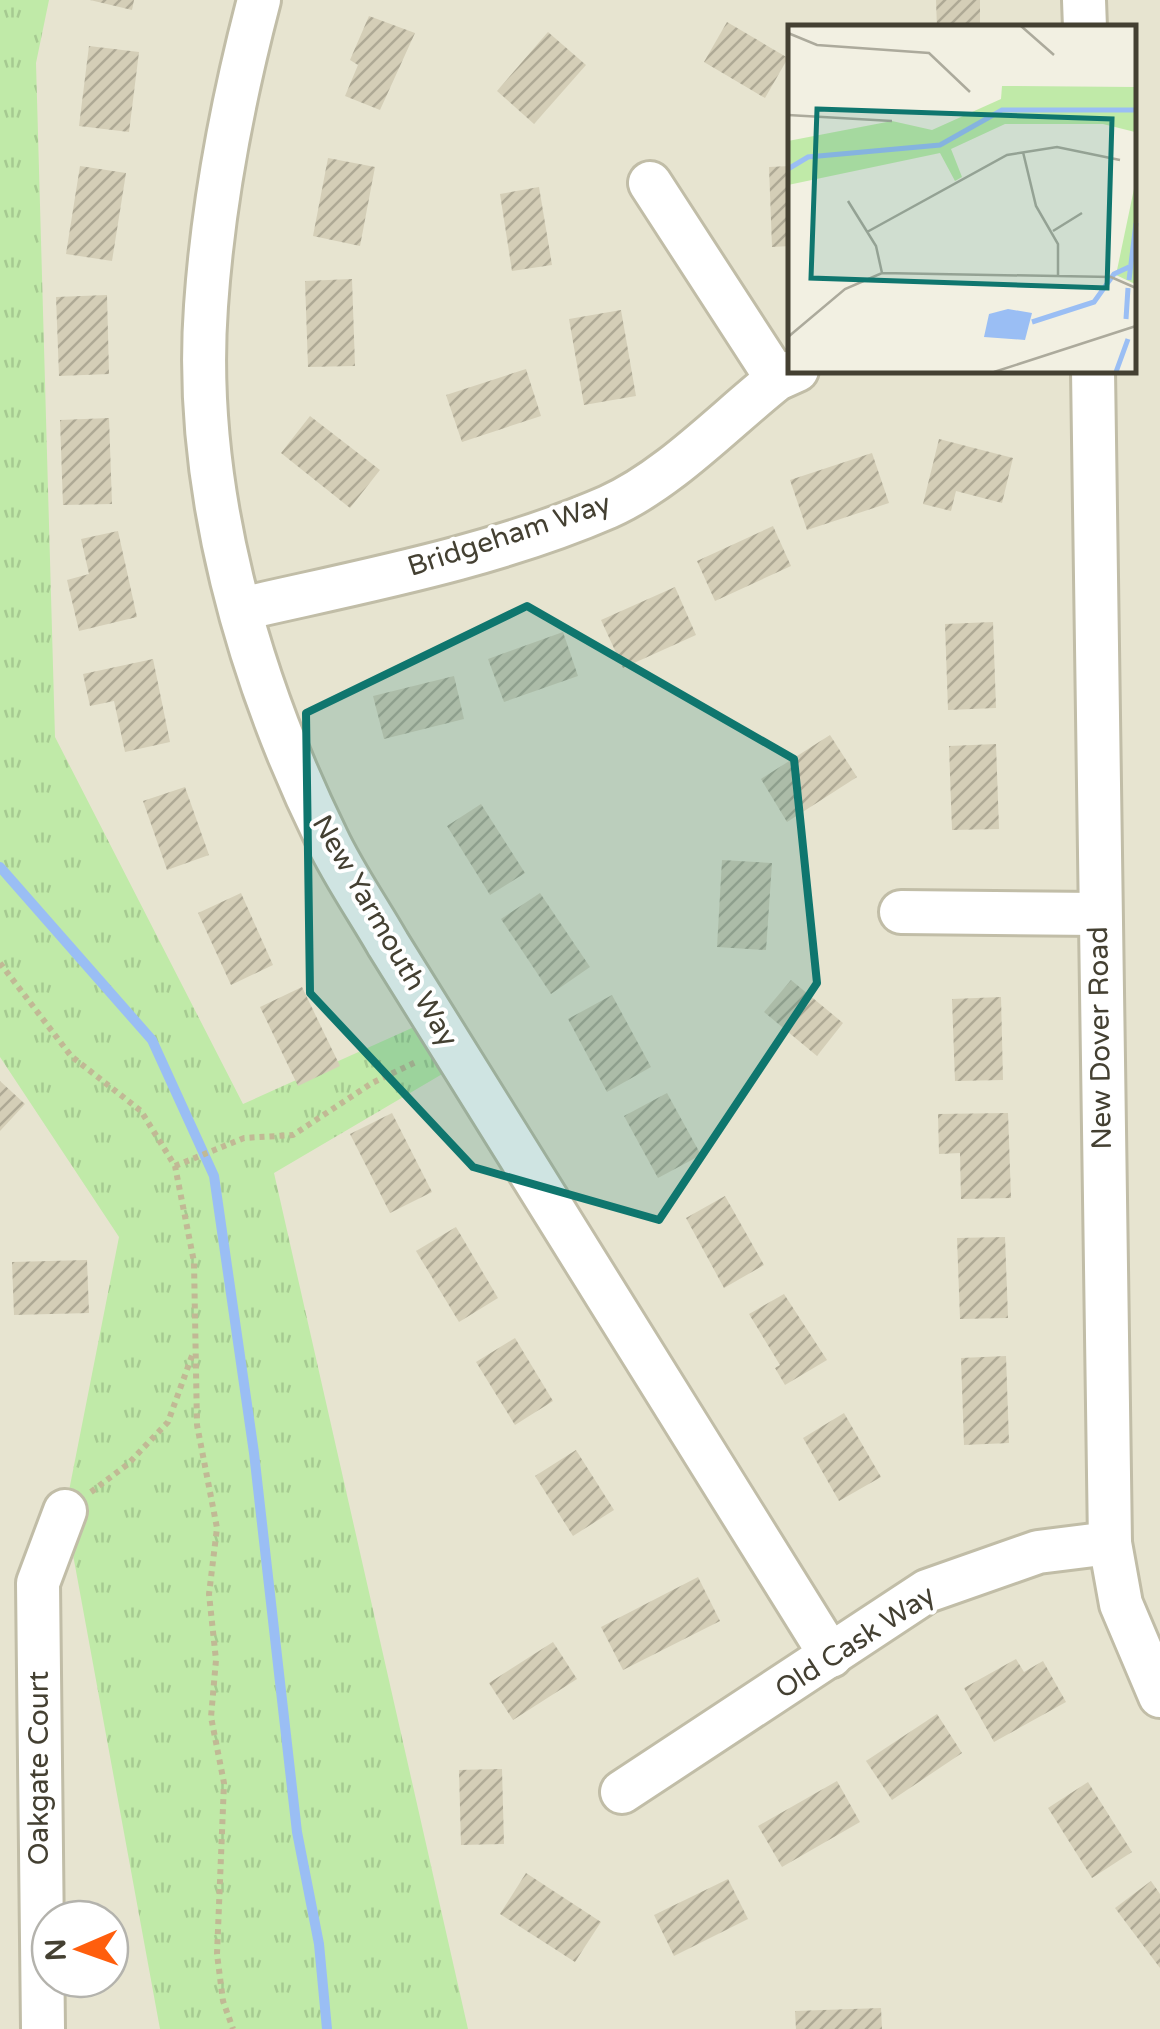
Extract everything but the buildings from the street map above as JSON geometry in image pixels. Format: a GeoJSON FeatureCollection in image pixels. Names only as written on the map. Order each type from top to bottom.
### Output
{"type":"FeatureCollection","features":[{"type":"Feature","properties":{"kind":"street","name":"New Yarmouth Way"},"geometry":{"type":"LineString","coordinates":[[259,0],[232,119],[206,306],[210,440],[222,536],[272,714],[328,842],[831,1656]]}},
{"type":"Feature","properties":{"kind":"street"},"geometry":{"type":"LineString","coordinates":[[1084,0],[1085,25]]}},
{"type":"Feature","properties":{"kind":"street"},"geometry":{"type":"LineString","coordinates":[[650,183],[787,374]]}},
{"type":"Feature","properties":{"kind":"street","name":"New Dover Road"},"geometry":{"type":"LineString","coordinates":[[1093,372],[1110,1543],[1121,1604],[1160,1696]]}},
{"type":"Feature","properties":{"kind":"street","name":"Bridgeham Way"},"geometry":{"type":"LineString","coordinates":[[242,609],[522,537],[609,506],[650,482],[787,374]]}},
{"type":"Feature","properties":{"kind":"street"},"geometry":{"type":"LineString","coordinates":[[901,912],[1098,914]]}},
{"type":"Feature","properties":{"kind":"street","name":"Oakgate Court"},"geometry":{"type":"LineString","coordinates":[[43,2029],[38,1583],[65,1511]]}},
{"type":"Feature","properties":{"kind":"street","name":"Old Cask Way"},"geometry":{"type":"LineString","coordinates":[[622,1792],[926,1591],[1038,1552],[1110,1543]]}},
{"type":"Feature","properties":{"kind":"path"},"geometry":{"type":"LineString","coordinates":[[0,963],[70,1056],[141,1112],[174,1166],[194,1262],[197,1425],[217,1528],[208,1594],[216,1660],[211,1717],[224,1783],[218,1954],[223,2002],[233,2029]]}},
{"type":"Feature","properties":{"kind":"path"},"geometry":{"type":"LineString","coordinates":[[174,1166],[244,1138],[293,1135],[372,1083],[450,1044]]}},
{"type":"Feature","properties":{"kind":"path"},"geometry":{"type":"LineString","coordinates":[[65,1511],[128,1464],[168,1422],[195,1347]]}},
{"type":"Feature","properties":{"kind":"highlighted area"},"geometry":{"type":"Polygon","coordinates":[[[527,606],[794,759],[817,983],[659,1220],[473,1167],[310,993],[306,713],[527,606]]]}},
{"type":"Feature","properties":{"kind":"shaded area"},"geometry":{"type":"Polygon","coordinates":[[[0,0],[1160,0],[1160,2029],[0,2029],[0,0]]]}},
{"type":"Feature","properties":{"kind":"green space"},"geometry":{"type":"Polygon","coordinates":[[[0,0],[49,0],[36,63],[55,737],[243,1104],[434,1018],[461,1063],[274,1173],[468,2029],[160,2029],[65,1511],[119,1237],[0,1057],[0,0]]]}},
{"type":"Feature","properties":{"kind":"waterway"},"geometry":{"type":"LineString","coordinates":[[0,867],[152,1040],[214,1176],[254,1453],[297,1832],[319,1944],[327,2029]]}}]}
